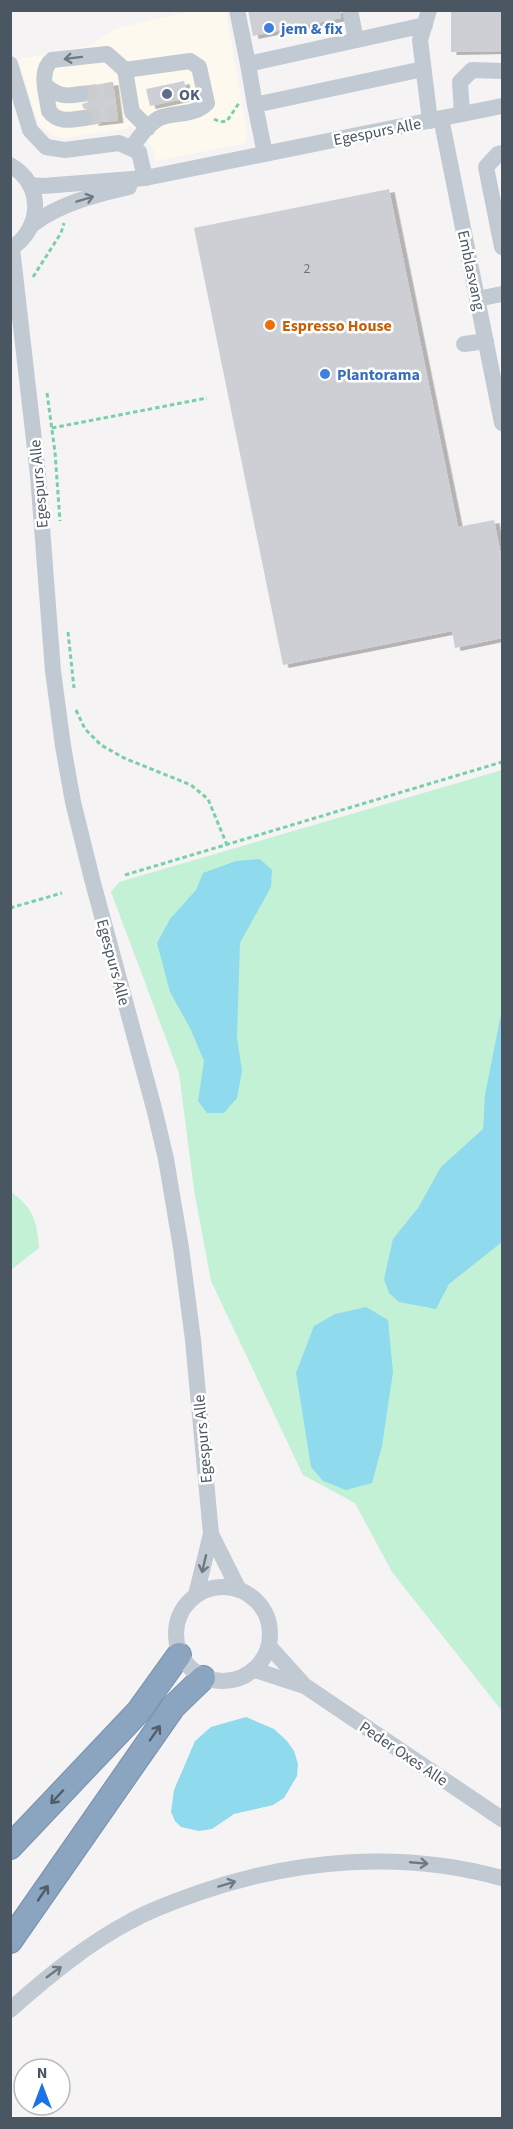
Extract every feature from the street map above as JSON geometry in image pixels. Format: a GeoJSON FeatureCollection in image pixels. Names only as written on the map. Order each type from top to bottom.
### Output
{"type":"FeatureCollection","features":[{"type":"Feature","properties":{"kind":"highway"},"geometry":{"type":"LineString","coordinates":[[10,1847],[138,1712],[179,1654]]}},
{"type":"Feature","properties":{"kind":"highway"},"geometry":{"type":"LineString","coordinates":[[10,1941],[173,1707],[203,1678]]}},
{"type":"Feature","properties":{"kind":"street"},"geometry":{"type":"LineString","coordinates":[[237,10],[265,154]]}},
{"type":"Feature","properties":{"kind":"street"},"geometry":{"type":"LineString","coordinates":[[350,10],[356,40]]}},
{"type":"Feature","properties":{"kind":"street"},"geometry":{"type":"LineString","coordinates":[[248,64],[356,40],[427,18]]}},
{"type":"Feature","properties":{"kind":"street","name":"Emblasvang"},"geometry":{"type":"LineString","coordinates":[[427,18],[420,40],[423,69],[499,390],[502,423]]}},
{"type":"Feature","properties":{"kind":"street"},"geometry":{"type":"LineString","coordinates":[[84,118],[67,120],[52,116],[48,111],[44,72],[46,65],[52,60],[107,54],[125,70],[190,61],[199,67],[207,103],[200,110],[160,118],[147,128],[131,148]]}},
{"type":"Feature","properties":{"kind":"street"},"geometry":{"type":"LineString","coordinates":[[10,64],[30,130],[46,147],[65,150],[119,143],[139,152],[145,178]]}},
{"type":"Feature","properties":{"kind":"street"},"geometry":{"type":"LineString","coordinates":[[254,99],[423,69]]}},
{"type":"Feature","properties":{"kind":"street"},"geometry":{"type":"LineString","coordinates":[[125,70],[121,89],[124,112],[147,128]]}},
{"type":"Feature","properties":{"kind":"street"},"geometry":{"type":"LineString","coordinates":[[462,114],[460,82],[472,70],[502,70]]}},
{"type":"Feature","properties":{"kind":"street"},"geometry":{"type":"LineString","coordinates":[[45,85],[56,94],[65,97],[81,94]]}},
{"type":"Feature","properties":{"kind":"street","name":"Egespurs Alle"},"geometry":{"type":"LineString","coordinates":[[30,185],[44,186],[145,178],[502,106]]}},
{"type":"Feature","properties":{"kind":"street"},"geometry":{"type":"LineString","coordinates":[[502,153],[498,154],[486,167],[502,247]]}},
{"type":"Feature","properties":{"kind":"street"},"geometry":{"type":"LineString","coordinates":[[10,165],[23,174],[30,185],[36,204],[33,224]]}},
{"type":"Feature","properties":{"kind":"street","name":"Egespurs Alle"},"geometry":{"type":"LineString","coordinates":[[145,178],[129,187],[48,212],[33,224],[21,242],[11,248],[38,476],[53,671],[63,746],[81,835],[166,1159],[179,1232],[193,1340],[211,1533],[196,1595]]}},
{"type":"Feature","properties":{"kind":"street"},"geometry":{"type":"LineString","coordinates":[[477,298],[502,294]]}},
{"type":"Feature","properties":{"kind":"street","name":"Egespurs Alle"},"geometry":{"type":"LineString","coordinates":[[10,323],[28,389]]}},
{"type":"Feature","properties":{"kind":"street"},"geometry":{"type":"LineString","coordinates":[[464,344],[486,341]]}},
{"type":"Feature","properties":{"kind":"street","name":"Egespurs Alle"},"geometry":{"type":"LineString","coordinates":[[211,1533],[239,1590]]}},
{"type":"Feature","properties":{"kind":"street"},"geometry":{"type":"LineString","coordinates":[[224,1587],[239,1590],[249,1595],[265,1612],[269,1623],[269,1646],[255,1670],[243,1677],[216,1682],[203,1678],[189,1668],[179,1654],[175,1638],[177,1622],[184,1606],[196,1595],[210,1589],[224,1587]]}},
{"type":"Feature","properties":{"kind":"street","name":"Peder Oxes Alle"},"geometry":{"type":"LineString","coordinates":[[269,1646],[305,1686],[502,1819]]}},
{"type":"Feature","properties":{"kind":"street","name":"Peder Oxes Alle"},"geometry":{"type":"LineString","coordinates":[[255,1670],[305,1686]]}},
{"type":"Feature","properties":{"kind":"street"},"geometry":{"type":"LineString","coordinates":[[10,2010],[42,1981],[131,1920],[176,1901],[271,1871],[344,1862],[392,1861],[436,1865],[502,1878]]}},
{"type":"Feature","properties":{"kind":"path"},"geometry":{"type":"LineString","coordinates":[[200,110],[220,122],[227,121],[245,95],[254,99]]}},
{"type":"Feature","properties":{"kind":"path"},"geometry":{"type":"LineString","coordinates":[[31,282],[34,272],[61,233],[65,220],[63,206]]}},
{"type":"Feature","properties":{"kind":"path"},"geometry":{"type":"LineString","coordinates":[[45,383],[52,428],[60,531]]}},
{"type":"Feature","properties":{"kind":"path"},"geometry":{"type":"LineString","coordinates":[[52,428],[207,398]]}},
{"type":"Feature","properties":{"kind":"path"},"geometry":{"type":"LineString","coordinates":[[68,631],[74,697]]}},
{"type":"Feature","properties":{"kind":"path"},"geometry":{"type":"LineString","coordinates":[[75,708],[85,729],[101,745],[124,758],[191,785],[208,799],[227,845]]}},
{"type":"Feature","properties":{"kind":"path"},"geometry":{"type":"LineString","coordinates":[[125,874],[502,762]]}},
{"type":"Feature","properties":{"kind":"path"},"geometry":{"type":"LineString","coordinates":[[10,908],[62,893]]}},
{"type":"Feature","properties":{"kind":"shaded area"},"geometry":{"type":"Polygon","coordinates":[[[190,11],[226,11],[247,134],[246,143],[156,161],[152,147],[131,126],[126,129],[63,138],[55,136],[38,123],[18,59],[88,46],[115,29],[190,11]]]}},
{"type":"Feature","properties":{"kind":"green space"},"geometry":{"type":"Polygon","coordinates":[[[502,770],[502,1711],[392,1572],[355,1503],[303,1475],[211,1281],[194,1190],[179,1073],[111,892],[119,882],[502,770]]]}},
{"type":"Feature","properties":{"kind":"green space"},"geometry":{"type":"Polygon","coordinates":[[[12,1193],[30,1210],[37,1231],[39,1248],[11,1270],[10,1194],[12,1193]]]}},
{"type":"Feature","properties":{"kind":"water"},"geometry":{"type":"Polygon","coordinates":[[[260,859],[272,870],[271,887],[240,943],[237,1037],[242,1071],[237,1098],[224,1113],[207,1113],[198,1101],[204,1061],[191,1030],[170,992],[157,943],[170,919],[196,890],[203,873],[236,861],[260,859]]]}},
{"type":"Feature","properties":{"kind":"water"},"geometry":{"type":"Polygon","coordinates":[[[502,1009],[502,1242],[449,1284],[436,1309],[399,1302],[389,1293],[384,1279],[393,1239],[418,1208],[441,1167],[483,1129],[485,1095],[502,1009]]]}},
{"type":"Feature","properties":{"kind":"water"},"geometry":{"type":"Polygon","coordinates":[[[366,1307],[388,1320],[393,1372],[382,1446],[372,1483],[346,1490],[323,1481],[311,1467],[296,1373],[314,1326],[335,1314],[366,1307]]]}},
{"type":"Feature","properties":{"kind":"water"},"geometry":{"type":"Polygon","coordinates":[[[246,1717],[274,1729],[294,1751],[298,1764],[297,1776],[284,1798],[273,1805],[234,1814],[212,1829],[199,1831],[181,1827],[171,1812],[174,1790],[195,1741],[211,1727],[246,1717]]]}},
{"type":"Feature","properties":{"kind":"building","name":"jem & fix"},"geometry":{"type":"Polygon","coordinates":[[[248,10],[340,10],[341,18],[253,36],[248,10]]]}},
{"type":"Feature","properties":{"kind":"building"},"geometry":{"type":"Polygon","coordinates":[[[451,10],[502,10],[502,51],[451,52],[451,10]]]}},
{"type":"Feature","properties":{"kind":"building"},"geometry":{"type":"Polygon","coordinates":[[[184,81],[188,98],[150,106],[146,89],[184,81]]]}},
{"type":"Feature","properties":{"kind":"building"},"geometry":{"type":"Polygon","coordinates":[[[113,82],[118,120],[93,123],[93,112],[83,108],[82,104],[88,102],[91,97],[87,86],[113,82]]]}},
{"type":"Feature","properties":{"kind":"building","name":"Plantorama"},"geometry":{"type":"Polygon","coordinates":[[[389,189],[458,527],[494,520],[502,560],[502,638],[455,648],[452,631],[283,665],[194,228],[389,189]]]}},
{"type":"Feature","properties":{"kind":"tunnel"},"geometry":{"type":"LineString","coordinates":[[81,94],[114,90]]}},
{"type":"Feature","properties":{"kind":"tunnel"},"geometry":{"type":"LineString","coordinates":[[84,118],[117,113]]}},
{"type":"Feature","properties":{"kind":"place","name":"jem & fix"},"geometry":{"type":"Point","coordinates":[269,28]}},
{"type":"Feature","properties":{"kind":"place","name":"OK"},"geometry":{"type":"Point","coordinates":[167,94]}},
{"type":"Feature","properties":{"kind":"place","name":"Espresso House"},"geometry":{"type":"Point","coordinates":[270,325]}},
{"type":"Feature","properties":{"kind":"place","name":"Plantorama"},"geometry":{"type":"Point","coordinates":[325,374]}}]}
